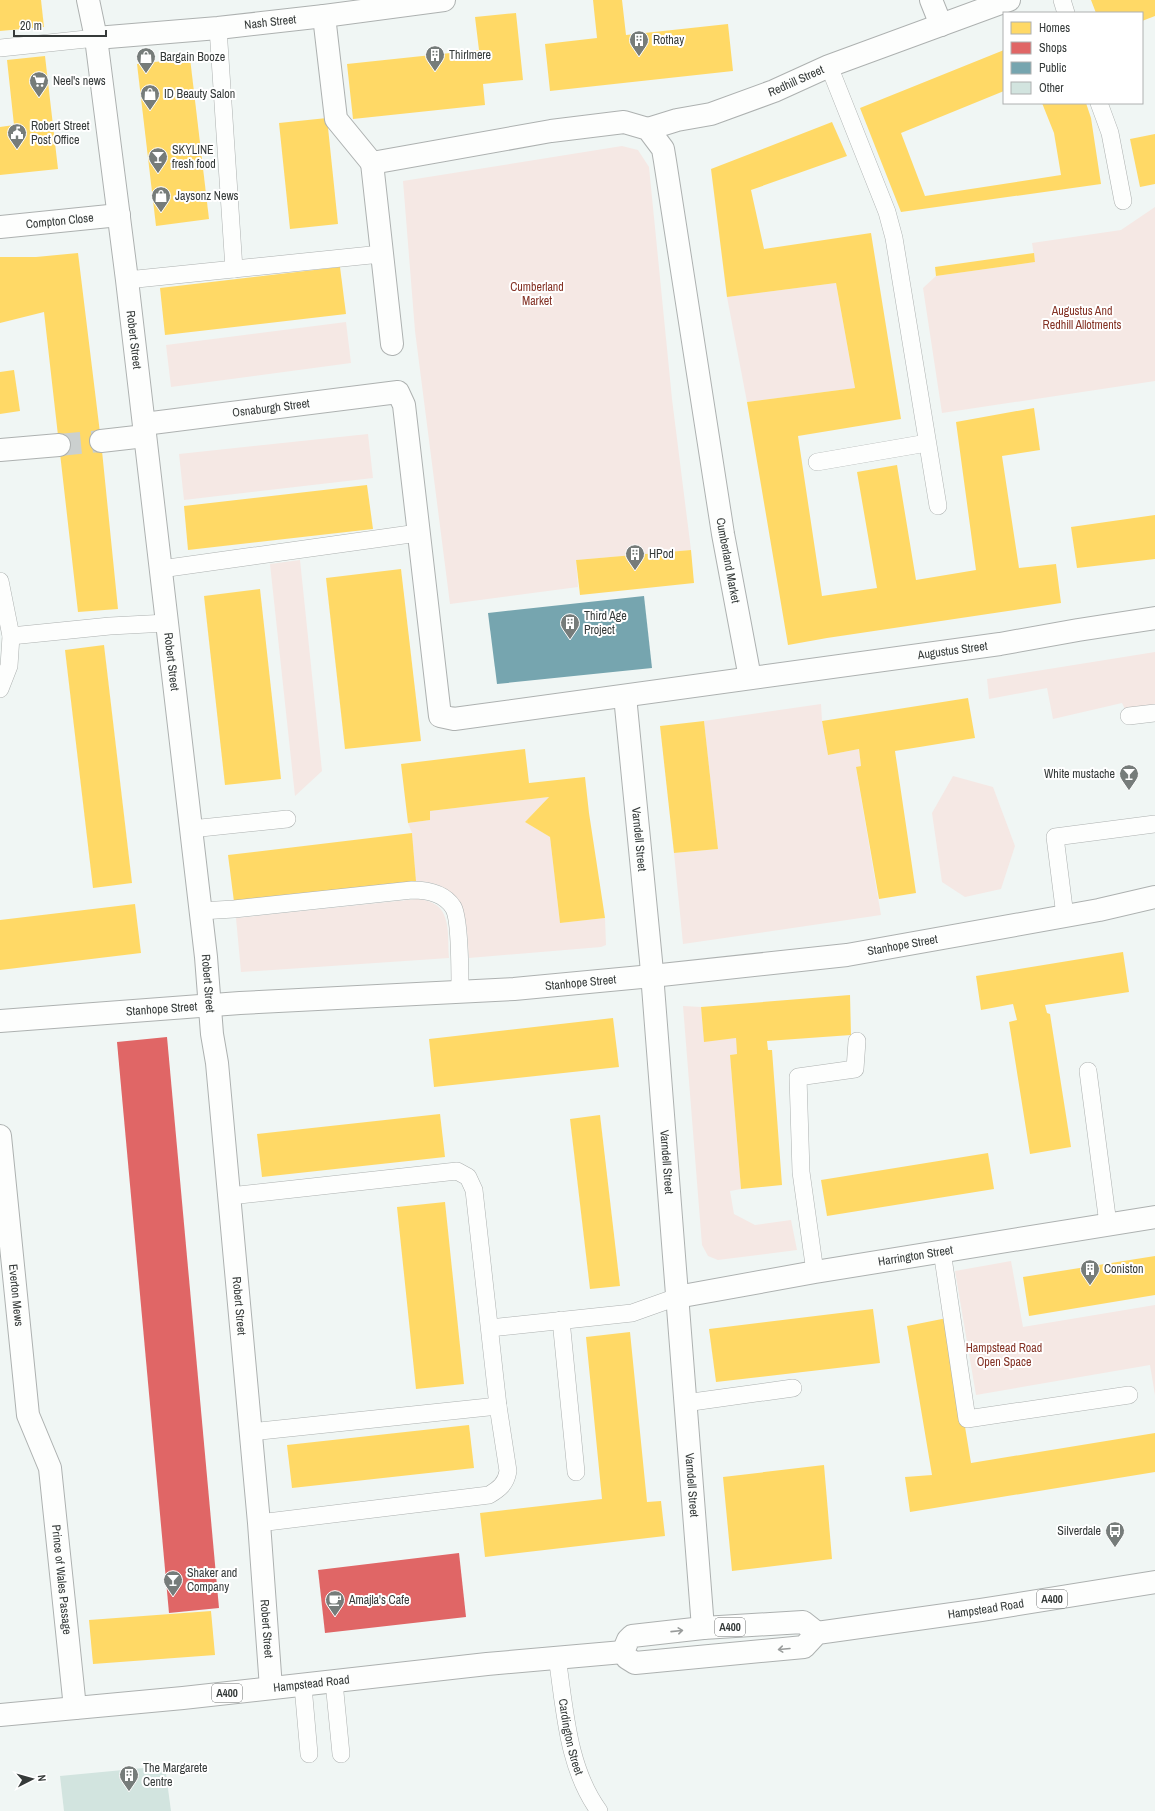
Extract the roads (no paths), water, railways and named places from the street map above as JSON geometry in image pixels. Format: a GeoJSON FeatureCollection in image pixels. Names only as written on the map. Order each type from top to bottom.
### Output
{"type":"FeatureCollection","features":[{"type":"Feature","properties":{"kind":"main road","name":"Robert Street"},"geometry":{"type":"LineString","coordinates":[[88,0],[96,38],[127,280],[211,1006],[212,1034],[217,1063],[230,1196],[272,1688]]}},
{"type":"Feature","properties":{"kind":"main road","name":"Nash Street"},"geometry":{"type":"LineString","coordinates":[[96,38],[218,28],[444,0]]}},
{"type":"Feature","properties":{"kind":"main road"},"geometry":{"type":"LineString","coordinates":[[931,0],[941,25]]}},
{"type":"Feature","properties":{"kind":"main road","name":"Redhill Street"},"geometry":{"type":"LineString","coordinates":[[648,129],[677,120],[711,114],[774,91],[829,66],[1009,0]]}},
{"type":"Feature","properties":{"kind":"main road"},"geometry":{"type":"LineString","coordinates":[[324,16],[336,119],[372,163],[392,344]]}},
{"type":"Feature","properties":{"kind":"main road"},"geometry":{"type":"LineString","coordinates":[[372,163],[551,131],[624,122],[648,129]]}},
{"type":"Feature","properties":{"kind":"main road","name":"Cumberland Market"},"geometry":{"type":"LineString","coordinates":[[648,129],[663,149],[669,180],[723,534],[750,678]]}},
{"type":"Feature","properties":{"kind":"main road","name":"Compton Close"},"geometry":{"type":"LineString","coordinates":[[0,227],[119,215]]}},
{"type":"Feature","properties":{"kind":"main road","name":"Osnaburgh Street"},"geometry":{"type":"LineString","coordinates":[[144,430],[398,392],[404,405],[418,533]]}},
{"type":"Feature","properties":{"kind":"main road"},"geometry":{"type":"LineString","coordinates":[[101,441],[144,430]]}},
{"type":"Feature","properties":{"kind":"main road"},"geometry":{"type":"LineString","coordinates":[[0,450],[59,445]]}},
{"type":"Feature","properties":{"kind":"main road"},"geometry":{"type":"LineString","coordinates":[[418,533],[440,716],[454,718],[750,678]]}},
{"type":"Feature","properties":{"kind":"main road","name":"Augustus Street"},"geometry":{"type":"LineString","coordinates":[[750,678],[1000,644],[1155,618]]}},
{"type":"Feature","properties":{"kind":"main road","name":"Varndell Street"},"geometry":{"type":"LineString","coordinates":[[625,696],[652,976],[703,1628]]}},
{"type":"Feature","properties":{"kind":"main road","name":"Stanhope Street"},"geometry":{"type":"LineString","coordinates":[[0,1021],[211,1006],[514,989],[652,976],[847,955],[1065,916],[1155,898]]}},
{"type":"Feature","properties":{"kind":"main road","name":"Everton Mews"},"geometry":{"type":"LineString","coordinates":[[0,1136],[28,1415],[42,1453]]}},
{"type":"Feature","properties":{"kind":"main road","name":"Harrington Street"},"geometry":{"type":"LineString","coordinates":[[677,1297],[815,1272],[1155,1217]]}},
{"type":"Feature","properties":{"kind":"main road","name":"Prince of Wales Passage"},"geometry":{"type":"LineString","coordinates":[[42,1453],[50,1468],[75,1708]]}},
{"type":"Feature","properties":{"kind":"main road","name":"Hampstead Road"},"geometry":{"type":"LineString","coordinates":[[817,1633],[981,1610],[1155,1582]]}},
{"type":"Feature","properties":{"kind":"main road","name":"A400"},"geometry":{"type":"LineString","coordinates":[[803,1622],[817,1633],[804,1647],[641,1663],[633,1662],[623,1652],[628,1640],[632,1636],[703,1628],[803,1622]]}},
{"type":"Feature","properties":{"kind":"main road","name":"Hampstead Road"},"geometry":{"type":"LineString","coordinates":[[0,1715],[303,1686],[557,1657],[623,1652]]}},
{"type":"Feature","properties":{"kind":"lane"},"geometry":{"type":"LineString","coordinates":[[1062,0],[1066,12]]}},
{"type":"Feature","properties":{"kind":"lane"},"geometry":{"type":"LineString","coordinates":[[218,28],[234,269]]}},
{"type":"Feature","properties":{"kind":"lane"},"geometry":{"type":"LineString","coordinates":[[0,48],[96,38]]}},
{"type":"Feature","properties":{"kind":"lane"},"geometry":{"type":"LineString","coordinates":[[829,66],[887,212],[894,238],[938,506]]}},
{"type":"Feature","properties":{"kind":"lane"},"geometry":{"type":"LineString","coordinates":[[1099,104],[1110,133],[1124,202]]}},
{"type":"Feature","properties":{"kind":"lane"},"geometry":{"type":"LineString","coordinates":[[127,280],[381,254]]}},
{"type":"Feature","properties":{"kind":"lane"},"geometry":{"type":"LineString","coordinates":[[818,462],[927,443]]}},
{"type":"Feature","properties":{"kind":"lane"},"geometry":{"type":"LineString","coordinates":[[161,569],[418,533]]}},
{"type":"Feature","properties":{"kind":"lane"},"geometry":{"type":"LineString","coordinates":[[0,581],[11,636],[9,666],[0,689]]}},
{"type":"Feature","properties":{"kind":"lane"},"geometry":{"type":"LineString","coordinates":[[11,636],[110,626],[167,623]]}},
{"type":"Feature","properties":{"kind":"lane"},"geometry":{"type":"LineString","coordinates":[[1128,716],[1155,713]]}},
{"type":"Feature","properties":{"kind":"lane"},"geometry":{"type":"LineString","coordinates":[[190,829],[287,819]]}},
{"type":"Feature","properties":{"kind":"lane"},"geometry":{"type":"LineString","coordinates":[[1065,916],[1054,837],[1155,824]]}},
{"type":"Feature","properties":{"kind":"lane"},"geometry":{"type":"LineString","coordinates":[[200,911],[234,909],[412,890],[427,890],[446,899],[454,908],[459,957],[460,992]]}},
{"type":"Feature","properties":{"kind":"lane"},"geometry":{"type":"LineString","coordinates":[[815,1272],[801,1172],[798,1077],[855,1069],[857,1041]]}},
{"type":"Feature","properties":{"kind":"lane"},"geometry":{"type":"LineString","coordinates":[[1088,1071],[1108,1224]]}},
{"type":"Feature","properties":{"kind":"lane"},"geometry":{"type":"LineString","coordinates":[[230,1196],[457,1171],[468,1177],[474,1190],[498,1406],[508,1471],[507,1480],[500,1488],[489,1495],[259,1523]]}},
{"type":"Feature","properties":{"kind":"lane"},"geometry":{"type":"LineString","coordinates":[[942,1251],[967,1419],[1129,1395]]}},
{"type":"Feature","properties":{"kind":"lane"},"geometry":{"type":"LineString","coordinates":[[490,1328],[632,1313],[677,1297]]}},
{"type":"Feature","properties":{"kind":"lane"},"geometry":{"type":"LineString","coordinates":[[560,1320],[576,1472]]}},
{"type":"Feature","properties":{"kind":"lane"},"geometry":{"type":"LineString","coordinates":[[685,1403],[793,1388]]}},
{"type":"Feature","properties":{"kind":"lane"},"geometry":{"type":"LineString","coordinates":[[250,1432],[498,1406]]}},
{"type":"Feature","properties":{"kind":"lane","name":"Cardington Street"},"geometry":{"type":"LineString","coordinates":[[557,1657],[571,1751],[588,1795],[599,1811]]}},
{"type":"Feature","properties":{"kind":"lane"},"geometry":{"type":"LineString","coordinates":[[334,1682],[341,1754]]}},
{"type":"Feature","properties":{"kind":"lane"},"geometry":{"type":"LineString","coordinates":[[303,1686],[309,1754]]}},
{"type":"Feature","properties":{"kind":"tunnel"},"geometry":{"type":"LineString","coordinates":[[59,445],[101,441]]}},
{"type":"Feature","properties":{"kind":"place","name":"Rothay"},"geometry":{"type":"Point","coordinates":[639,57]}},
{"type":"Feature","properties":{"kind":"place","name":"Thirlmere"},"geometry":{"type":"Point","coordinates":[435,72]}},
{"type":"Feature","properties":{"kind":"place","name":"Bargain Booze"},"geometry":{"type":"Point","coordinates":[146,74]}},
{"type":"Feature","properties":{"kind":"place","name":"Neel's news"},"geometry":{"type":"Point","coordinates":[39,98]}},
{"type":"Feature","properties":{"kind":"place","name":"ID Beauty Salon"},"geometry":{"type":"Point","coordinates":[150,111]}},
{"type":"Feature","properties":{"kind":"place","name":"Robert Street Post Office"},"geometry":{"type":"Point","coordinates":[17,150]}},
{"type":"Feature","properties":{"kind":"place","name":"SKYLINE fresh food"},"geometry":{"type":"Point","coordinates":[158,174]}},
{"type":"Feature","properties":{"kind":"place","name":"Jaysonz News"},"geometry":{"type":"Point","coordinates":[161,213]}},
{"type":"Feature","properties":{"kind":"place","name":"HPod"},"geometry":{"type":"Point","coordinates":[635,571]}},
{"type":"Feature","properties":{"kind":"place","name":"Third Age Project"},"geometry":{"type":"Point","coordinates":[570,640]}},
{"type":"Feature","properties":{"kind":"place","name":"White mustache"},"geometry":{"type":"Point","coordinates":[1129,791]}},
{"type":"Feature","properties":{"kind":"place","name":"Coniston"},"geometry":{"type":"Point","coordinates":[1090,1286]}},
{"type":"Feature","properties":{"kind":"place","name":"Silverdale"},"geometry":{"type":"Point","coordinates":[1115,1548]}},
{"type":"Feature","properties":{"kind":"place","name":"Shaker and Company"},"geometry":{"type":"Point","coordinates":[173,1597]}},
{"type":"Feature","properties":{"kind":"place","name":"Amajla's Cafe"},"geometry":{"type":"Point","coordinates":[335,1617]}},
{"type":"Feature","properties":{"kind":"place","name":"The Margarete Centre"},"geometry":{"type":"Point","coordinates":[129,1792]}},
{"type":"Feature","properties":{"kind":"park label","name":"Augustus And Redhill Allotments"},"geometry":{"type":"Point","coordinates":[1082,318]}},
{"type":"Feature","properties":{"kind":"park label","name":"Hampstead Road Open Space"},"geometry":{"type":"Point","coordinates":[1004,1355]}}]}
